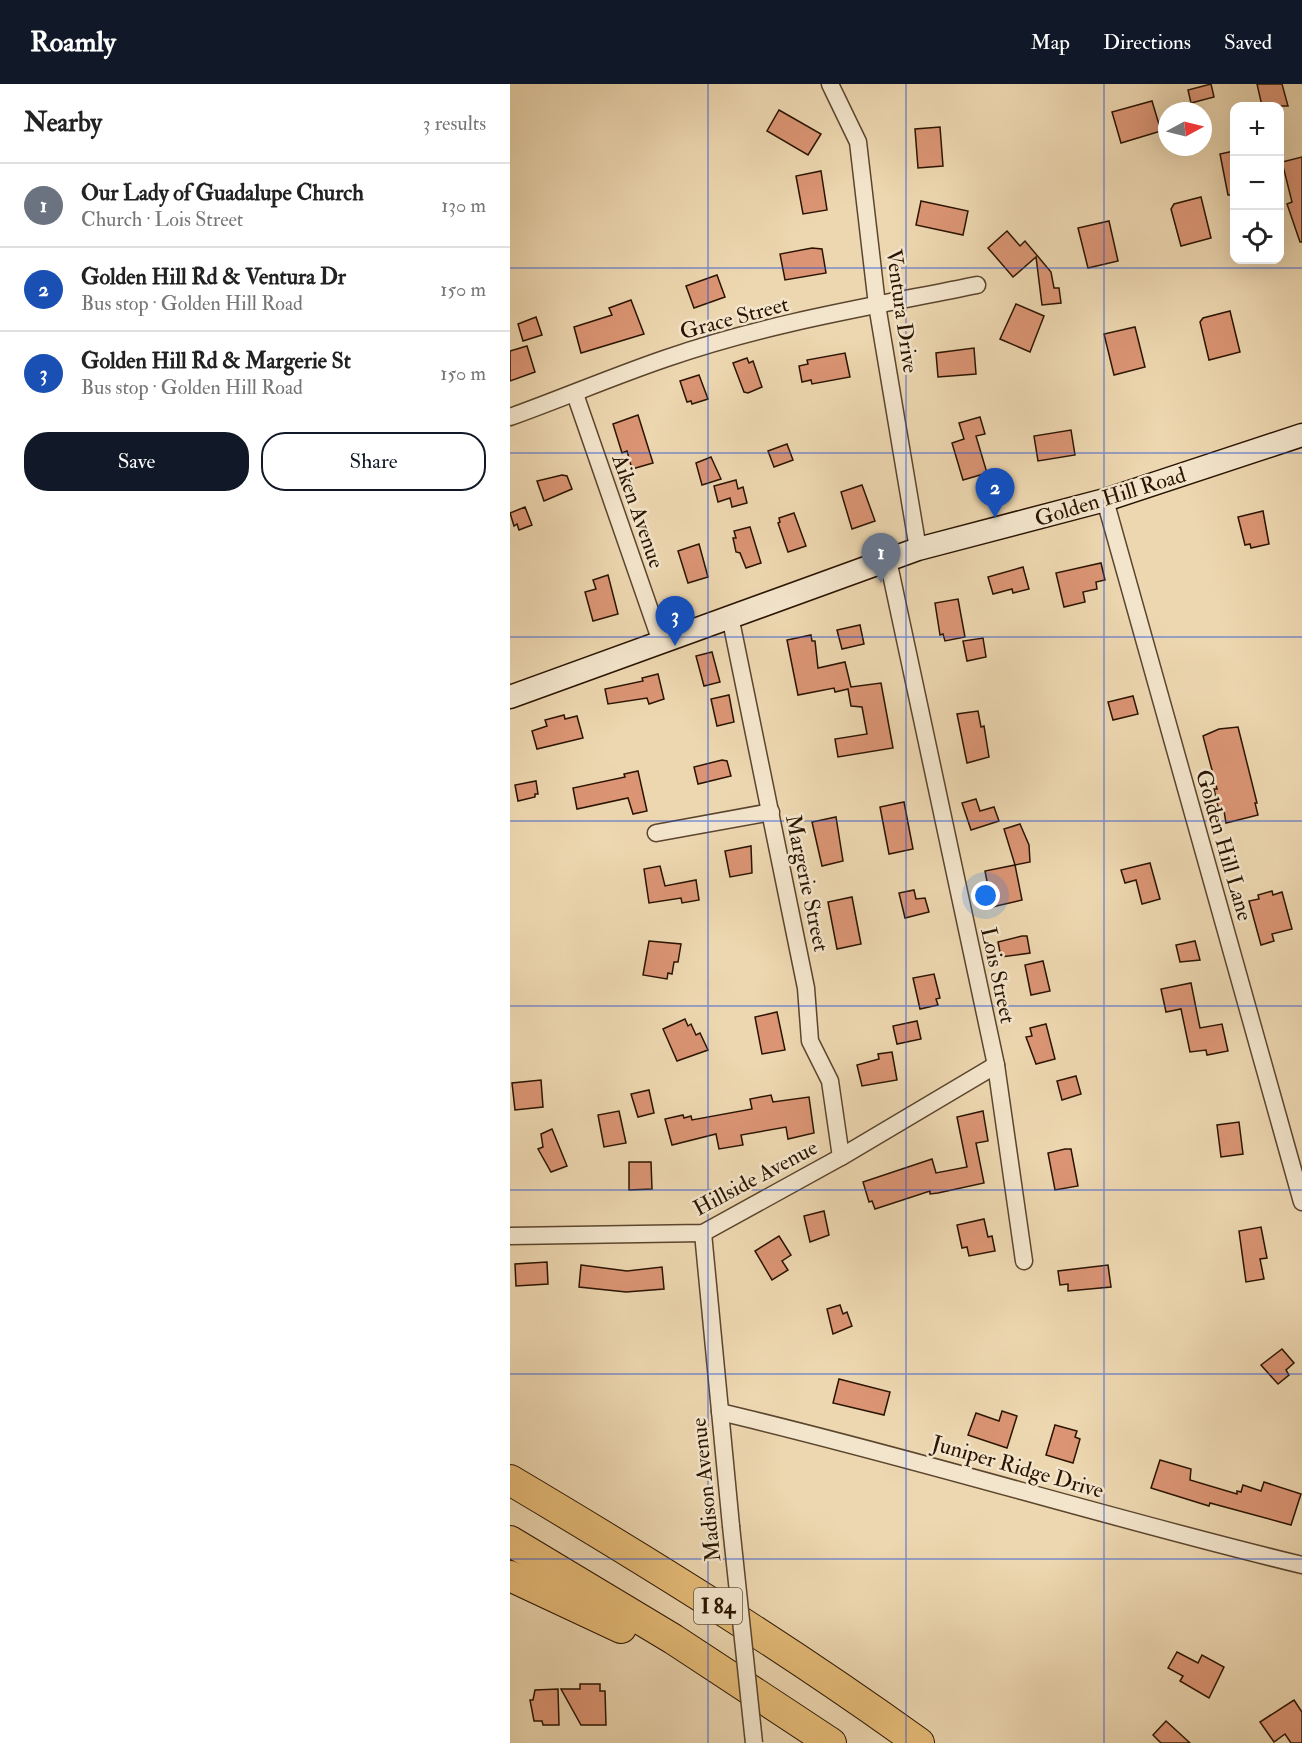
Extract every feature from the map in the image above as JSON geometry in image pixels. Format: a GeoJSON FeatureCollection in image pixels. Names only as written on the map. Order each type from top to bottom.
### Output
{"type":"FeatureCollection","features":[{"type":"Feature","properties":{"kind":"highway","name":"I 84"},"geometry":{"type":"LineString","coordinates":[[510,1480],[701,1594],[785,1649],[919,1743]]}},
{"type":"Feature","properties":{"kind":"highway","name":"I 84"},"geometry":{"type":"LineString","coordinates":[[510,1541],[683,1645],[829,1743]]}},
{"type":"Feature","properties":{"kind":"highway"},"geometry":{"type":"LineString","coordinates":[[510,1575],[616,1626],[829,1743]]}},
{"type":"Feature","properties":{"kind":"street","name":"Ventura Drive"},"geometry":{"type":"LineString","coordinates":[[830,84],[858,142],[877,305],[918,549]]}},
{"type":"Feature","properties":{"kind":"street","name":"Grace Street"},"geometry":{"type":"LineString","coordinates":[[510,417],[677,355],[776,327],[977,285]]}},
{"type":"Feature","properties":{"kind":"street","name":"Aiken Avenue"},"geometry":{"type":"LineString","coordinates":[[575,394],[661,642]]}},
{"type":"Feature","properties":{"kind":"street","name":"Golden Hill Road"},"geometry":{"type":"LineString","coordinates":[[510,697],[918,549],[1105,500],[1302,435]]}},
{"type":"Feature","properties":{"kind":"street","name":"Golden Hill Lane"},"geometry":{"type":"LineString","coordinates":[[1105,500],[1302,1202]]}},
{"type":"Feature","properties":{"kind":"street","name":"Lois Street"},"geometry":{"type":"LineString","coordinates":[[888,560],[996,1065],[1024,1261]]}},
{"type":"Feature","properties":{"kind":"street","name":"Margerie Street"},"geometry":{"type":"LineString","coordinates":[[730,616],[806,988],[810,1041],[830,1081],[841,1157]]}},
{"type":"Feature","properties":{"kind":"street"},"geometry":{"type":"LineString","coordinates":[[656,833],[771,812]]}},
{"type":"Feature","properties":{"kind":"street","name":"Hillside Avenue"},"geometry":{"type":"LineString","coordinates":[[510,1236],[703,1233],[841,1157],[996,1065]]}},
{"type":"Feature","properties":{"kind":"street","name":"Madison Avenue"},"geometry":{"type":"LineString","coordinates":[[703,1233],[754,1743]]}},
{"type":"Feature","properties":{"kind":"street","name":"Juniper Ridge Drive"},"geometry":{"type":"LineString","coordinates":[[720,1412],[921,1461],[1176,1535],[1302,1565]]}},
{"type":"Feature","properties":{"kind":"building"},"geometry":{"type":"Polygon","coordinates":[[[1211,84],[1214,97],[1191,102],[1188,90],[1211,84]]]}},
{"type":"Feature","properties":{"kind":"building"},"geometry":{"type":"Polygon","coordinates":[[[1257,84],[1282,84],[1288,106],[1284,106],[1284,102],[1261,102],[1257,84]]]}},
{"type":"Feature","properties":{"kind":"building"},"geometry":{"type":"Polygon","coordinates":[[[1152,101],[1158,121],[1158,132],[1121,143],[1112,112],[1152,101]]]}},
{"type":"Feature","properties":{"kind":"building"},"geometry":{"type":"Polygon","coordinates":[[[779,110],[821,134],[808,155],[767,131],[779,110]]]}},
{"type":"Feature","properties":{"kind":"building"},"geometry":{"type":"Polygon","coordinates":[[[940,127],[943,166],[918,168],[915,129],[940,127]]]}},
{"type":"Feature","properties":{"kind":"building"},"geometry":{"type":"Polygon","coordinates":[[[1230,152],[1230,195],[1228,195],[1220,154],[1230,152]]]}},
{"type":"Feature","properties":{"kind":"building"},"geometry":{"type":"Polygon","coordinates":[[[1302,157],[1302,242],[1300,242],[1287,204],[1292,202],[1284,162],[1302,157]]]}},
{"type":"Feature","properties":{"kind":"building"},"geometry":{"type":"Polygon","coordinates":[[[821,171],[827,210],[803,214],[796,176],[821,171]]]}},
{"type":"Feature","properties":{"kind":"building"},"geometry":{"type":"Polygon","coordinates":[[[1201,197],[1211,238],[1181,246],[1171,209],[1174,204],[1201,197]]]}},
{"type":"Feature","properties":{"kind":"building"},"geometry":{"type":"Polygon","coordinates":[[[921,201],[968,211],[963,235],[916,225],[921,201]]]}},
{"type":"Feature","properties":{"kind":"building"},"geometry":{"type":"Polygon","coordinates":[[[1109,221],[1118,261],[1088,268],[1078,228],[1109,221]]]}},
{"type":"Feature","properties":{"kind":"building"},"geometry":{"type":"Polygon","coordinates":[[[1007,231],[1020,246],[1025,241],[1051,272],[1054,288],[1059,288],[1061,303],[1042,305],[1036,257],[1013,277],[988,248],[1007,231]]]}},
{"type":"Feature","properties":{"kind":"building"},"geometry":{"type":"Polygon","coordinates":[[[812,248],[822,249],[826,273],[785,280],[780,254],[812,248]]]}},
{"type":"Feature","properties":{"kind":"building"},"geometry":{"type":"Polygon","coordinates":[[[717,275],[725,297],[694,308],[686,286],[717,275]]]}},
{"type":"Feature","properties":{"kind":"building"},"geometry":{"type":"Polygon","coordinates":[[[631,300],[644,334],[581,353],[574,327],[612,315],[609,308],[631,300]]]}},
{"type":"Feature","properties":{"kind":"building"},"geometry":{"type":"Polygon","coordinates":[[[1016,304],[1044,316],[1030,352],[1000,339],[1016,304]]]}},
{"type":"Feature","properties":{"kind":"building"},"geometry":{"type":"Polygon","coordinates":[[[1230,311],[1240,352],[1209,360],[1200,322],[1203,318],[1230,311]]]}},
{"type":"Feature","properties":{"kind":"building"},"geometry":{"type":"Polygon","coordinates":[[[536,317],[542,335],[523,341],[518,324],[536,317]]]}},
{"type":"Feature","properties":{"kind":"building"},"geometry":{"type":"Polygon","coordinates":[[[1135,327],[1145,367],[1114,375],[1104,334],[1135,327]]]}},
{"type":"Feature","properties":{"kind":"building"},"geometry":{"type":"Polygon","coordinates":[[[527,346],[535,372],[510,381],[510,351],[527,346]]]}},
{"type":"Feature","properties":{"kind":"building"},"geometry":{"type":"Polygon","coordinates":[[[974,348],[976,374],[938,377],[936,353],[974,348]]]}},
{"type":"Feature","properties":{"kind":"building"},"geometry":{"type":"Polygon","coordinates":[[[845,353],[850,377],[812,384],[811,380],[802,382],[799,366],[808,364],[807,360],[845,353]]]}},
{"type":"Feature","properties":{"kind":"building"},"geometry":{"type":"Polygon","coordinates":[[[747,358],[749,363],[753,361],[762,387],[748,393],[744,392],[733,363],[747,358]]]}},
{"type":"Feature","properties":{"kind":"building"},"geometry":{"type":"Polygon","coordinates":[[[699,375],[708,399],[692,404],[691,401],[687,402],[680,381],[699,375]]]}},
{"type":"Feature","properties":{"kind":"building"},"geometry":{"type":"Polygon","coordinates":[[[638,415],[653,463],[632,469],[627,451],[622,453],[613,424],[638,415]]]}},
{"type":"Feature","properties":{"kind":"building"},"geometry":{"type":"Polygon","coordinates":[[[980,417],[985,434],[976,436],[987,473],[963,480],[952,443],[964,439],[959,423],[980,417]]]}},
{"type":"Feature","properties":{"kind":"building"},"geometry":{"type":"Polygon","coordinates":[[[1071,430],[1075,455],[1038,461],[1034,436],[1071,430]]]}},
{"type":"Feature","properties":{"kind":"building"},"geometry":{"type":"Polygon","coordinates":[[[787,444],[793,460],[774,467],[768,451],[787,444]]]}},
{"type":"Feature","properties":{"kind":"building"},"geometry":{"type":"Polygon","coordinates":[[[711,457],[721,479],[702,485],[696,463],[711,457]]]}},
{"type":"Feature","properties":{"kind":"building"},"geometry":{"type":"Polygon","coordinates":[[[562,475],[567,476],[572,489],[544,501],[537,481],[562,475]]]}},
{"type":"Feature","properties":{"kind":"building"},"geometry":{"type":"Polygon","coordinates":[[[736,480],[738,489],[743,487],[747,503],[732,507],[730,498],[718,502],[714,486],[736,480]]]}},
{"type":"Feature","properties":{"kind":"building"},"geometry":{"type":"Polygon","coordinates":[[[862,485],[875,521],[852,529],[841,492],[862,485]]]}},
{"type":"Feature","properties":{"kind":"building"},"geometry":{"type":"Polygon","coordinates":[[[525,507],[532,525],[519,530],[517,524],[514,526],[510,513],[525,507]]]}},
{"type":"Feature","properties":{"kind":"building"},"geometry":{"type":"Polygon","coordinates":[[[1263,511],[1269,544],[1251,548],[1250,544],[1245,545],[1238,517],[1263,511]]]}},
{"type":"Feature","properties":{"kind":"building"},"geometry":{"type":"Polygon","coordinates":[[[794,513],[806,546],[788,552],[778,523],[779,518],[794,513]]]}},
{"type":"Feature","properties":{"kind":"building"},"geometry":{"type":"Polygon","coordinates":[[[750,527],[761,563],[746,568],[740,553],[736,552],[733,538],[736,538],[734,531],[750,527]]]}},
{"type":"Feature","properties":{"kind":"building"},"geometry":{"type":"Polygon","coordinates":[[[699,544],[708,577],[688,583],[678,551],[699,544]]]}},
{"type":"Feature","properties":{"kind":"building"},"geometry":{"type":"Polygon","coordinates":[[[1101,563],[1105,580],[1096,582],[1097,589],[1083,592],[1085,602],[1064,607],[1056,573],[1101,563]]]}},
{"type":"Feature","properties":{"kind":"building"},"geometry":{"type":"Polygon","coordinates":[[[1023,567],[1029,589],[1013,593],[1012,589],[993,594],[988,577],[1023,567]]]}},
{"type":"Feature","properties":{"kind":"building"},"geometry":{"type":"Polygon","coordinates":[[[608,575],[618,614],[593,621],[585,592],[596,589],[593,580],[608,575]]]}},
{"type":"Feature","properties":{"kind":"building"},"geometry":{"type":"Polygon","coordinates":[[[958,599],[965,637],[945,641],[943,634],[940,635],[935,603],[958,599]]]}},
{"type":"Feature","properties":{"kind":"building"},"geometry":{"type":"Polygon","coordinates":[[[860,625],[864,644],[842,649],[837,630],[860,625]]]}},
{"type":"Feature","properties":{"kind":"building"},"geometry":{"type":"Polygon","coordinates":[[[811,635],[812,641],[815,641],[818,668],[845,662],[851,687],[881,683],[893,748],[838,757],[835,739],[867,734],[862,707],[851,706],[848,689],[835,692],[834,688],[798,695],[787,640],[811,635]]]}},
{"type":"Feature","properties":{"kind":"building"},"geometry":{"type":"Polygon","coordinates":[[[983,638],[986,657],[967,661],[963,641],[983,638]]]}},
{"type":"Feature","properties":{"kind":"building"},"geometry":{"type":"Polygon","coordinates":[[[712,652],[720,682],[704,686],[696,656],[712,652]]]}},
{"type":"Feature","properties":{"kind":"building"},"geometry":{"type":"Polygon","coordinates":[[[658,674],[664,699],[649,704],[647,698],[608,704],[605,689],[643,681],[642,678],[658,674]]]}},
{"type":"Feature","properties":{"kind":"building"},"geometry":{"type":"Polygon","coordinates":[[[729,695],[734,722],[717,726],[711,699],[729,695]]]}},
{"type":"Feature","properties":{"kind":"building"},"geometry":{"type":"Polygon","coordinates":[[[1133,696],[1138,714],[1113,720],[1108,702],[1133,696]]]}},
{"type":"Feature","properties":{"kind":"building"},"geometry":{"type":"Polygon","coordinates":[[[978,711],[981,727],[984,726],[989,757],[967,763],[957,714],[978,711]]]}},
{"type":"Feature","properties":{"kind":"building"},"geometry":{"type":"Polygon","coordinates":[[[564,715],[565,719],[577,716],[583,738],[537,749],[532,731],[547,726],[545,720],[564,715]]]}},
{"type":"Feature","properties":{"kind":"building"},"geometry":{"type":"Polygon","coordinates":[[[1238,727],[1258,815],[1226,823],[1224,811],[1221,806],[1218,807],[1214,789],[1217,789],[1203,736],[1219,729],[1238,727]]]}},
{"type":"Feature","properties":{"kind":"building"},"geometry":{"type":"Polygon","coordinates":[[[722,760],[727,761],[731,776],[698,784],[694,767],[722,760]]]}},
{"type":"Feature","properties":{"kind":"building"},"geometry":{"type":"Polygon","coordinates":[[[638,771],[647,811],[633,814],[628,798],[577,809],[573,788],[625,777],[624,774],[638,771]]]}},
{"type":"Feature","properties":{"kind":"building"},"geometry":{"type":"Polygon","coordinates":[[[536,781],[538,794],[535,794],[535,797],[518,801],[515,785],[536,781]]]}},
{"type":"Feature","properties":{"kind":"building"},"geometry":{"type":"Polygon","coordinates":[[[976,799],[980,811],[994,807],[999,821],[971,830],[962,803],[976,799]]]}},
{"type":"Feature","properties":{"kind":"building"},"geometry":{"type":"Polygon","coordinates":[[[904,802],[913,849],[889,854],[880,807],[904,802]]]}},
{"type":"Feature","properties":{"kind":"building"},"geometry":{"type":"Polygon","coordinates":[[[836,817],[843,861],[822,866],[812,822],[836,817]]]}},
{"type":"Feature","properties":{"kind":"building"},"geometry":{"type":"Polygon","coordinates":[[[1020,824],[1029,845],[1030,862],[1015,865],[1004,829],[1020,824]]]}},
{"type":"Feature","properties":{"kind":"building"},"geometry":{"type":"Polygon","coordinates":[[[751,846],[752,873],[730,877],[725,851],[751,846]]]}},
{"type":"Feature","properties":{"kind":"building"},"geometry":{"type":"Polygon","coordinates":[[[1150,863],[1160,899],[1142,904],[1136,880],[1125,883],[1121,870],[1150,863]]]}},
{"type":"Feature","properties":{"kind":"building"},"geometry":{"type":"Polygon","coordinates":[[[1015,865],[1022,900],[992,907],[985,871],[1015,865]]]}},
{"type":"Feature","properties":{"kind":"building"},"geometry":{"type":"Polygon","coordinates":[[[660,866],[665,886],[696,880],[699,900],[682,903],[681,898],[649,903],[644,869],[660,866]]]}},
{"type":"Feature","properties":{"kind":"building"},"geometry":{"type":"Polygon","coordinates":[[[914,890],[916,899],[925,898],[929,912],[905,918],[899,893],[914,890]]]}},
{"type":"Feature","properties":{"kind":"building"},"geometry":{"type":"Polygon","coordinates":[[[1272,891],[1273,895],[1282,892],[1292,929],[1272,934],[1274,941],[1261,945],[1249,901],[1259,899],[1258,895],[1272,891]]]}},
{"type":"Feature","properties":{"kind":"building"},"geometry":{"type":"Polygon","coordinates":[[[852,897],[861,944],[837,949],[828,902],[852,897]]]}},
{"type":"Feature","properties":{"kind":"building"},"geometry":{"type":"Polygon","coordinates":[[[1027,936],[1030,953],[1001,957],[998,942],[1027,936]]]}},
{"type":"Feature","properties":{"kind":"building"},"geometry":{"type":"Polygon","coordinates":[[[649,941],[681,944],[678,962],[674,962],[672,974],[668,973],[667,979],[643,975],[649,941]]]}},
{"type":"Feature","properties":{"kind":"building"},"geometry":{"type":"Polygon","coordinates":[[[1195,941],[1200,960],[1180,962],[1176,945],[1195,941]]]}},
{"type":"Feature","properties":{"kind":"building"},"geometry":{"type":"Polygon","coordinates":[[[1043,961],[1050,991],[1031,995],[1025,965],[1043,961]]]}},
{"type":"Feature","properties":{"kind":"building"},"geometry":{"type":"Polygon","coordinates":[[[934,974],[940,998],[936,999],[938,1005],[920,1009],[913,978],[934,974]]]}},
{"type":"Feature","properties":{"kind":"building"},"geometry":{"type":"Polygon","coordinates":[[[1191,983],[1200,1028],[1222,1024],[1228,1051],[1207,1055],[1206,1050],[1190,1052],[1181,1009],[1166,1012],[1161,989],[1191,983]]]}},
{"type":"Feature","properties":{"kind":"building"},"geometry":{"type":"Polygon","coordinates":[[[777,1012],[785,1050],[762,1054],[755,1017],[777,1012]]]}},
{"type":"Feature","properties":{"kind":"building"},"geometry":{"type":"Polygon","coordinates":[[[685,1019],[688,1026],[691,1024],[696,1035],[700,1033],[708,1050],[677,1061],[663,1029],[685,1019]]]}},
{"type":"Feature","properties":{"kind":"building"},"geometry":{"type":"Polygon","coordinates":[[[917,1021],[921,1039],[897,1044],[893,1026],[917,1021]]]}},
{"type":"Feature","properties":{"kind":"building"},"geometry":{"type":"Polygon","coordinates":[[[1046,1024],[1055,1059],[1036,1064],[1026,1037],[1032,1036],[1030,1028],[1046,1024]]]}},
{"type":"Feature","properties":{"kind":"building"},"geometry":{"type":"Polygon","coordinates":[[[892,1052],[897,1080],[862,1086],[857,1065],[879,1059],[878,1054],[892,1052]]]}},
{"type":"Feature","properties":{"kind":"building"},"geometry":{"type":"Polygon","coordinates":[[[1076,1076],[1081,1094],[1062,1100],[1057,1081],[1076,1076]]]}},
{"type":"Feature","properties":{"kind":"building"},"geometry":{"type":"Polygon","coordinates":[[[541,1080],[543,1107],[515,1110],[512,1083],[541,1080]]]}},
{"type":"Feature","properties":{"kind":"building"},"geometry":{"type":"Polygon","coordinates":[[[649,1090],[654,1113],[638,1117],[631,1094],[649,1090]]]}},
{"type":"Feature","properties":{"kind":"building"},"geometry":{"type":"Polygon","coordinates":[[[771,1095],[773,1102],[809,1097],[814,1133],[788,1139],[786,1127],[741,1135],[743,1145],[719,1149],[716,1134],[672,1145],[665,1119],[683,1115],[684,1118],[691,1116],[692,1120],[752,1109],[750,1099],[771,1095]]]}},
{"type":"Feature","properties":{"kind":"building"},"geometry":{"type":"Polygon","coordinates":[[[619,1111],[626,1143],[604,1147],[598,1115],[619,1111]]]}},
{"type":"Feature","properties":{"kind":"building"},"geometry":{"type":"Polygon","coordinates":[[[983,1111],[988,1141],[976,1143],[984,1183],[938,1193],[930,1194],[930,1191],[875,1209],[872,1201],[869,1202],[863,1182],[932,1159],[936,1173],[967,1167],[957,1117],[983,1111]]]}},
{"type":"Feature","properties":{"kind":"building"},"geometry":{"type":"Polygon","coordinates":[[[1239,1122],[1243,1154],[1221,1157],[1217,1125],[1239,1122]]]}},
{"type":"Feature","properties":{"kind":"building"},"geometry":{"type":"Polygon","coordinates":[[[552,1129],[567,1166],[551,1172],[538,1149],[543,1147],[541,1134],[552,1129]]]}},
{"type":"Feature","properties":{"kind":"building"},"geometry":{"type":"Polygon","coordinates":[[[1071,1149],[1078,1186],[1055,1190],[1048,1153],[1071,1149]]]}},
{"type":"Feature","properties":{"kind":"building"},"geometry":{"type":"Polygon","coordinates":[[[629,1162],[651,1162],[652,1189],[629,1190],[629,1162]]]}},
{"type":"Feature","properties":{"kind":"building"},"geometry":{"type":"Polygon","coordinates":[[[824,1211],[829,1235],[810,1242],[804,1216],[824,1211]]]}},
{"type":"Feature","properties":{"kind":"building"},"geometry":{"type":"Polygon","coordinates":[[[984,1219],[988,1237],[992,1236],[995,1251],[969,1256],[967,1247],[962,1248],[957,1225],[984,1219]]]}},
{"type":"Feature","properties":{"kind":"building"},"geometry":{"type":"Polygon","coordinates":[[[1261,1227],[1267,1258],[1260,1259],[1264,1279],[1246,1282],[1239,1231],[1261,1227]]]}},
{"type":"Feature","properties":{"kind":"building"},"geometry":{"type":"Polygon","coordinates":[[[779,1236],[791,1255],[782,1261],[788,1270],[772,1280],[755,1251],[779,1236]]]}},
{"type":"Feature","properties":{"kind":"building"},"geometry":{"type":"Polygon","coordinates":[[[547,1262],[548,1284],[516,1286],[515,1264],[547,1262]]]}},
{"type":"Feature","properties":{"kind":"building"},"geometry":{"type":"Polygon","coordinates":[[[581,1265],[627,1271],[662,1267],[664,1289],[626,1292],[579,1287],[581,1265]]]}},
{"type":"Feature","properties":{"kind":"building"},"geometry":{"type":"Polygon","coordinates":[[[1108,1265],[1111,1287],[1068,1291],[1068,1284],[1060,1285],[1058,1271],[1108,1265]]]}},
{"type":"Feature","properties":{"kind":"building"},"geometry":{"type":"Polygon","coordinates":[[[840,1305],[843,1314],[847,1312],[852,1326],[833,1334],[827,1309],[840,1305]]]}},
{"type":"Feature","properties":{"kind":"building"},"geometry":{"type":"Polygon","coordinates":[[[1282,1349],[1294,1363],[1286,1370],[1289,1375],[1278,1384],[1261,1365],[1282,1349]]]}},
{"type":"Feature","properties":{"kind":"building"},"geometry":{"type":"Polygon","coordinates":[[[839,1379],[890,1392],[884,1415],[833,1403],[839,1379]]]}},
{"type":"Feature","properties":{"kind":"building"},"geometry":{"type":"Polygon","coordinates":[[[1002,1411],[1017,1416],[1007,1448],[968,1435],[976,1413],[999,1421],[1002,1411]]]}},
{"type":"Feature","properties":{"kind":"building"},"geometry":{"type":"Polygon","coordinates":[[[1055,1425],[1077,1431],[1075,1437],[1080,1439],[1073,1463],[1046,1455],[1055,1425]]]}},
{"type":"Feature","properties":{"kind":"building"},"geometry":{"type":"Polygon","coordinates":[[[1160,1460],[1191,1469],[1190,1480],[1237,1494],[1237,1491],[1241,1492],[1243,1485],[1261,1491],[1264,1482],[1301,1494],[1291,1525],[1210,1503],[1209,1506],[1151,1488],[1160,1460]]]}},
{"type":"Feature","properties":{"kind":"building"},"geometry":{"type":"Polygon","coordinates":[[[1177,1652],[1198,1663],[1202,1655],[1224,1667],[1209,1698],[1180,1681],[1183,1676],[1168,1668],[1177,1652]]]}},
{"type":"Feature","properties":{"kind":"building"},"geometry":{"type":"Polygon","coordinates":[[[580,1684],[600,1684],[600,1691],[605,1691],[606,1725],[581,1725],[561,1689],[580,1689],[580,1684]]]}},
{"type":"Feature","properties":{"kind":"building"},"geometry":{"type":"Polygon","coordinates":[[[558,1689],[559,1725],[543,1725],[542,1721],[534,1721],[530,1700],[533,1700],[535,1690],[558,1689]]]}},
{"type":"Feature","properties":{"kind":"building"},"geometry":{"type":"Polygon","coordinates":[[[1294,1700],[1302,1712],[1302,1743],[1291,1743],[1285,1734],[1274,1742],[1260,1722],[1294,1700]]]}},
{"type":"Feature","properties":{"kind":"building"},"geometry":{"type":"Polygon","coordinates":[[[1166,1721],[1190,1743],[1161,1743],[1153,1735],[1166,1721]]]}},
{"type":"Feature","properties":{"kind":"place","name":"Golden Hill Rd & Ventura Dr"},"geometry":{"type":"Point","coordinates":[995,518]}},
{"type":"Feature","properties":{"kind":"place","name":"Our Lady of Guadalupe Church"},"geometry":{"type":"Point","coordinates":[881,583]}},
{"type":"Feature","properties":{"kind":"place","name":"Golden Hill Rd & Margerie St"},"geometry":{"type":"Point","coordinates":[675,646]}}]}
